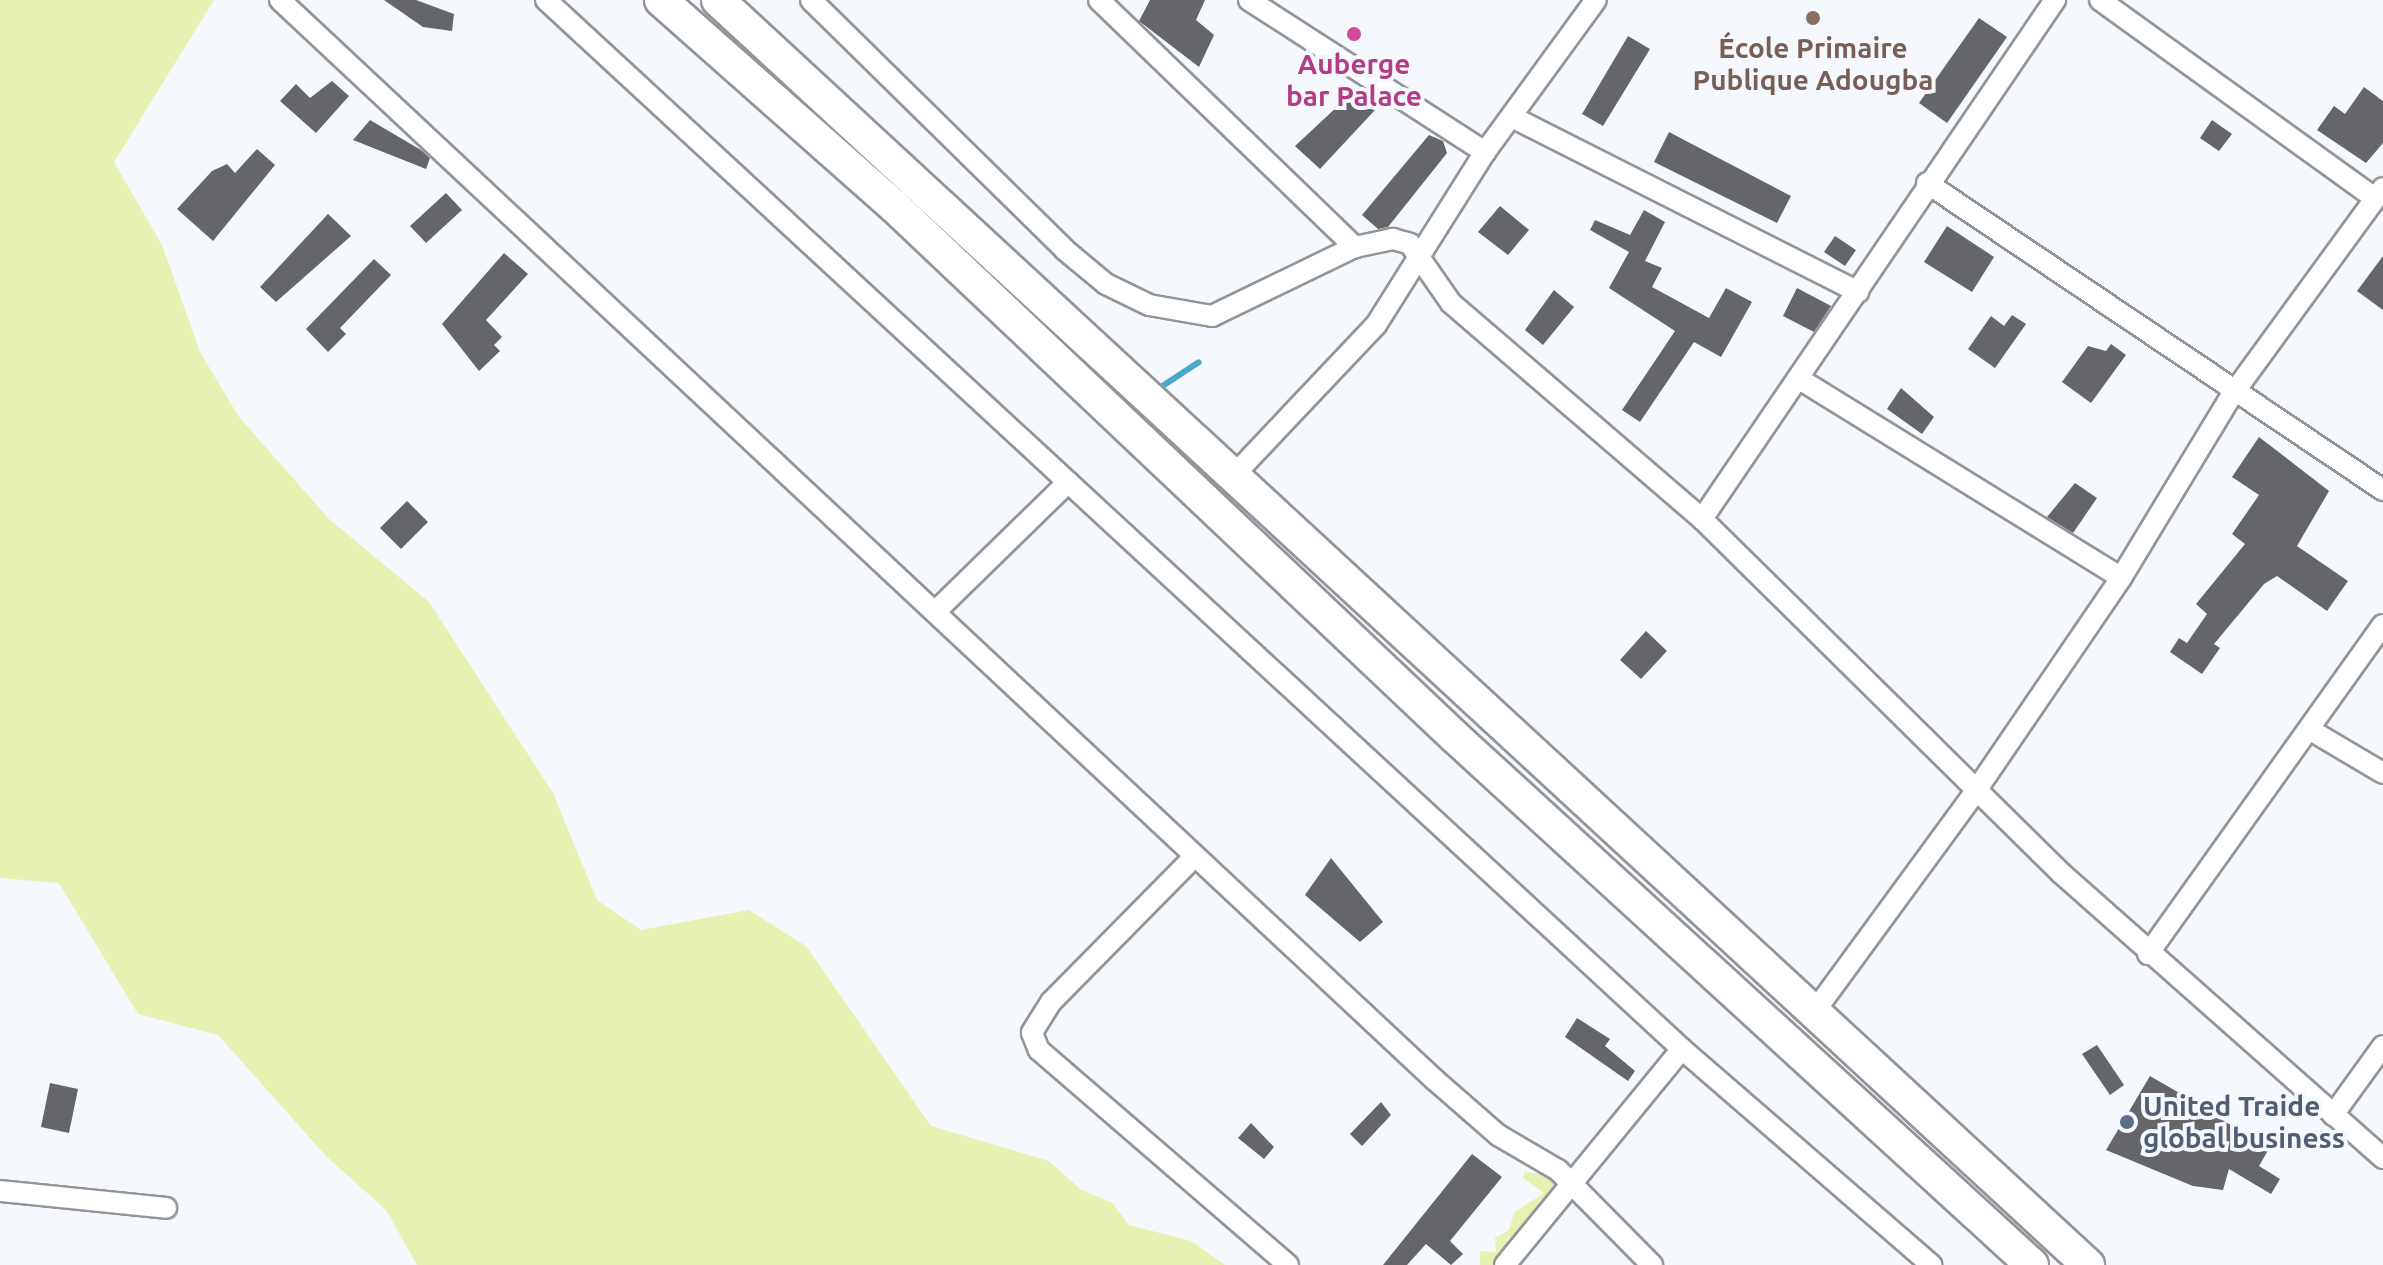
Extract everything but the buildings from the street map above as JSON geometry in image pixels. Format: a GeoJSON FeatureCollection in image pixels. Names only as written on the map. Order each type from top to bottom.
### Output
{"type":"FeatureCollection","features":[{"type":"Feature","properties":{"kind":"main road"},"geometry":{"type":"LineString","coordinates":[[661,0],[894,206],[1455,737],[2032,1265]]}},
{"type":"Feature","properties":{"kind":"main road"},"geometry":{"type":"LineString","coordinates":[[718,0],[1234,475],[1812,1015],[2088,1265]]}},
{"type":"Feature","properties":{"kind":"street"},"geometry":{"type":"LineString","coordinates":[[280,0],[1456,1099],[1570,1181],[1652,1265]]}},
{"type":"Feature","properties":{"kind":"street"},"geometry":{"type":"LineString","coordinates":[[546,0],[1682,1049],[1931,1265]]}},
{"type":"Feature","properties":{"kind":"street"},"geometry":{"type":"LineString","coordinates":[[811,0],[1065,250],[1106,284],[1149,305],[1212,316],[1355,247],[1393,239],[1420,254],[1451,303],[1702,519],[1975,792],[2148,954],[2383,1158]]}},
{"type":"Feature","properties":{"kind":"street"},"geometry":{"type":"LineString","coordinates":[[1099,0],[1355,247]]}},
{"type":"Feature","properties":{"kind":"street"},"geometry":{"type":"LineString","coordinates":[[1249,0],[1485,152]]}},
{"type":"Feature","properties":{"kind":"street"},"geometry":{"type":"LineString","coordinates":[[1234,475],[1341,369],[1485,152],[1596,0]]}},
{"type":"Feature","properties":{"kind":"street"},"geometry":{"type":"LineString","coordinates":[[1702,519],[1801,380],[1927,183],[2055,0]]}},
{"type":"Feature","properties":{"kind":"street"},"geometry":{"type":"LineString","coordinates":[[1812,1015],[1975,792],[2121,578],[2232,395],[2379,193],[2100,0]]}},
{"type":"Feature","properties":{"kind":"street"},"geometry":{"type":"LineString","coordinates":[[1512,117],[1858,292]]}},
{"type":"Feature","properties":{"kind":"street"},"geometry":{"type":"LineString","coordinates":[[1927,183],[2232,395],[2383,490]]}},
{"type":"Feature","properties":{"kind":"street"},"geometry":{"type":"LineString","coordinates":[[1801,380],[2121,578]]}},
{"type":"Feature","properties":{"kind":"street"},"geometry":{"type":"LineString","coordinates":[[935,612],[1068,482]]}},
{"type":"Feature","properties":{"kind":"street"},"geometry":{"type":"LineString","coordinates":[[2148,954],[2312,731],[2383,625]]}},
{"type":"Feature","properties":{"kind":"street"},"geometry":{"type":"LineString","coordinates":[[2312,731],[2383,773]]}},
{"type":"Feature","properties":{"kind":"street"},"geometry":{"type":"LineString","coordinates":[[1195,856],[1051,1002],[1032,1033],[1049,1060],[1288,1265]]}},
{"type":"Feature","properties":{"kind":"street"},"geometry":{"type":"LineString","coordinates":[[2333,1115],[2383,1046]]}},
{"type":"Feature","properties":{"kind":"street"},"geometry":{"type":"LineString","coordinates":[[1505,1265],[1570,1181],[1682,1049]]}},
{"type":"Feature","properties":{"kind":"street"},"geometry":{"type":"LineString","coordinates":[[0,1191],[166,1208]]}},
{"type":"Feature","properties":{"kind":"green space"},"geometry":{"type":"Polygon","coordinates":[[[0,0],[214,0],[114,162],[162,245],[200,352],[239,417],[329,519],[429,602],[553,793],[597,900],[641,930],[749,910],[806,946],[931,1126],[1049,1161],[1080,1189],[1112,1203],[1129,1225],[1191,1241],[1225,1265],[417,1265],[386,1210],[326,1156],[218,1035],[138,1014],[59,883],[0,878],[0,0]]]}},
{"type":"Feature","properties":{"kind":"green space"},"geometry":{"type":"Polygon","coordinates":[[[1525,1172],[1558,1175],[1558,1218],[1535,1241],[1508,1237],[1507,1265],[1480,1265],[1480,1251],[1496,1252],[1495,1238],[1509,1230],[1514,1213],[1544,1193],[1523,1178],[1525,1172]]]}},
{"type":"Feature","properties":{"kind":"waterway"},"geometry":{"type":"LineString","coordinates":[[1161,387],[1199,362]]}},
{"type":"Feature","properties":{"kind":"place","name":"École Primaire Publique Adougba"},"geometry":{"type":"Point","coordinates":[1813,18]}},
{"type":"Feature","properties":{"kind":"place","name":"Auberge bar Palace"},"geometry":{"type":"Point","coordinates":[1354,34]}},
{"type":"Feature","properties":{"kind":"place","name":"United Traide global business"},"geometry":{"type":"Point","coordinates":[2127,1122]}}]}
